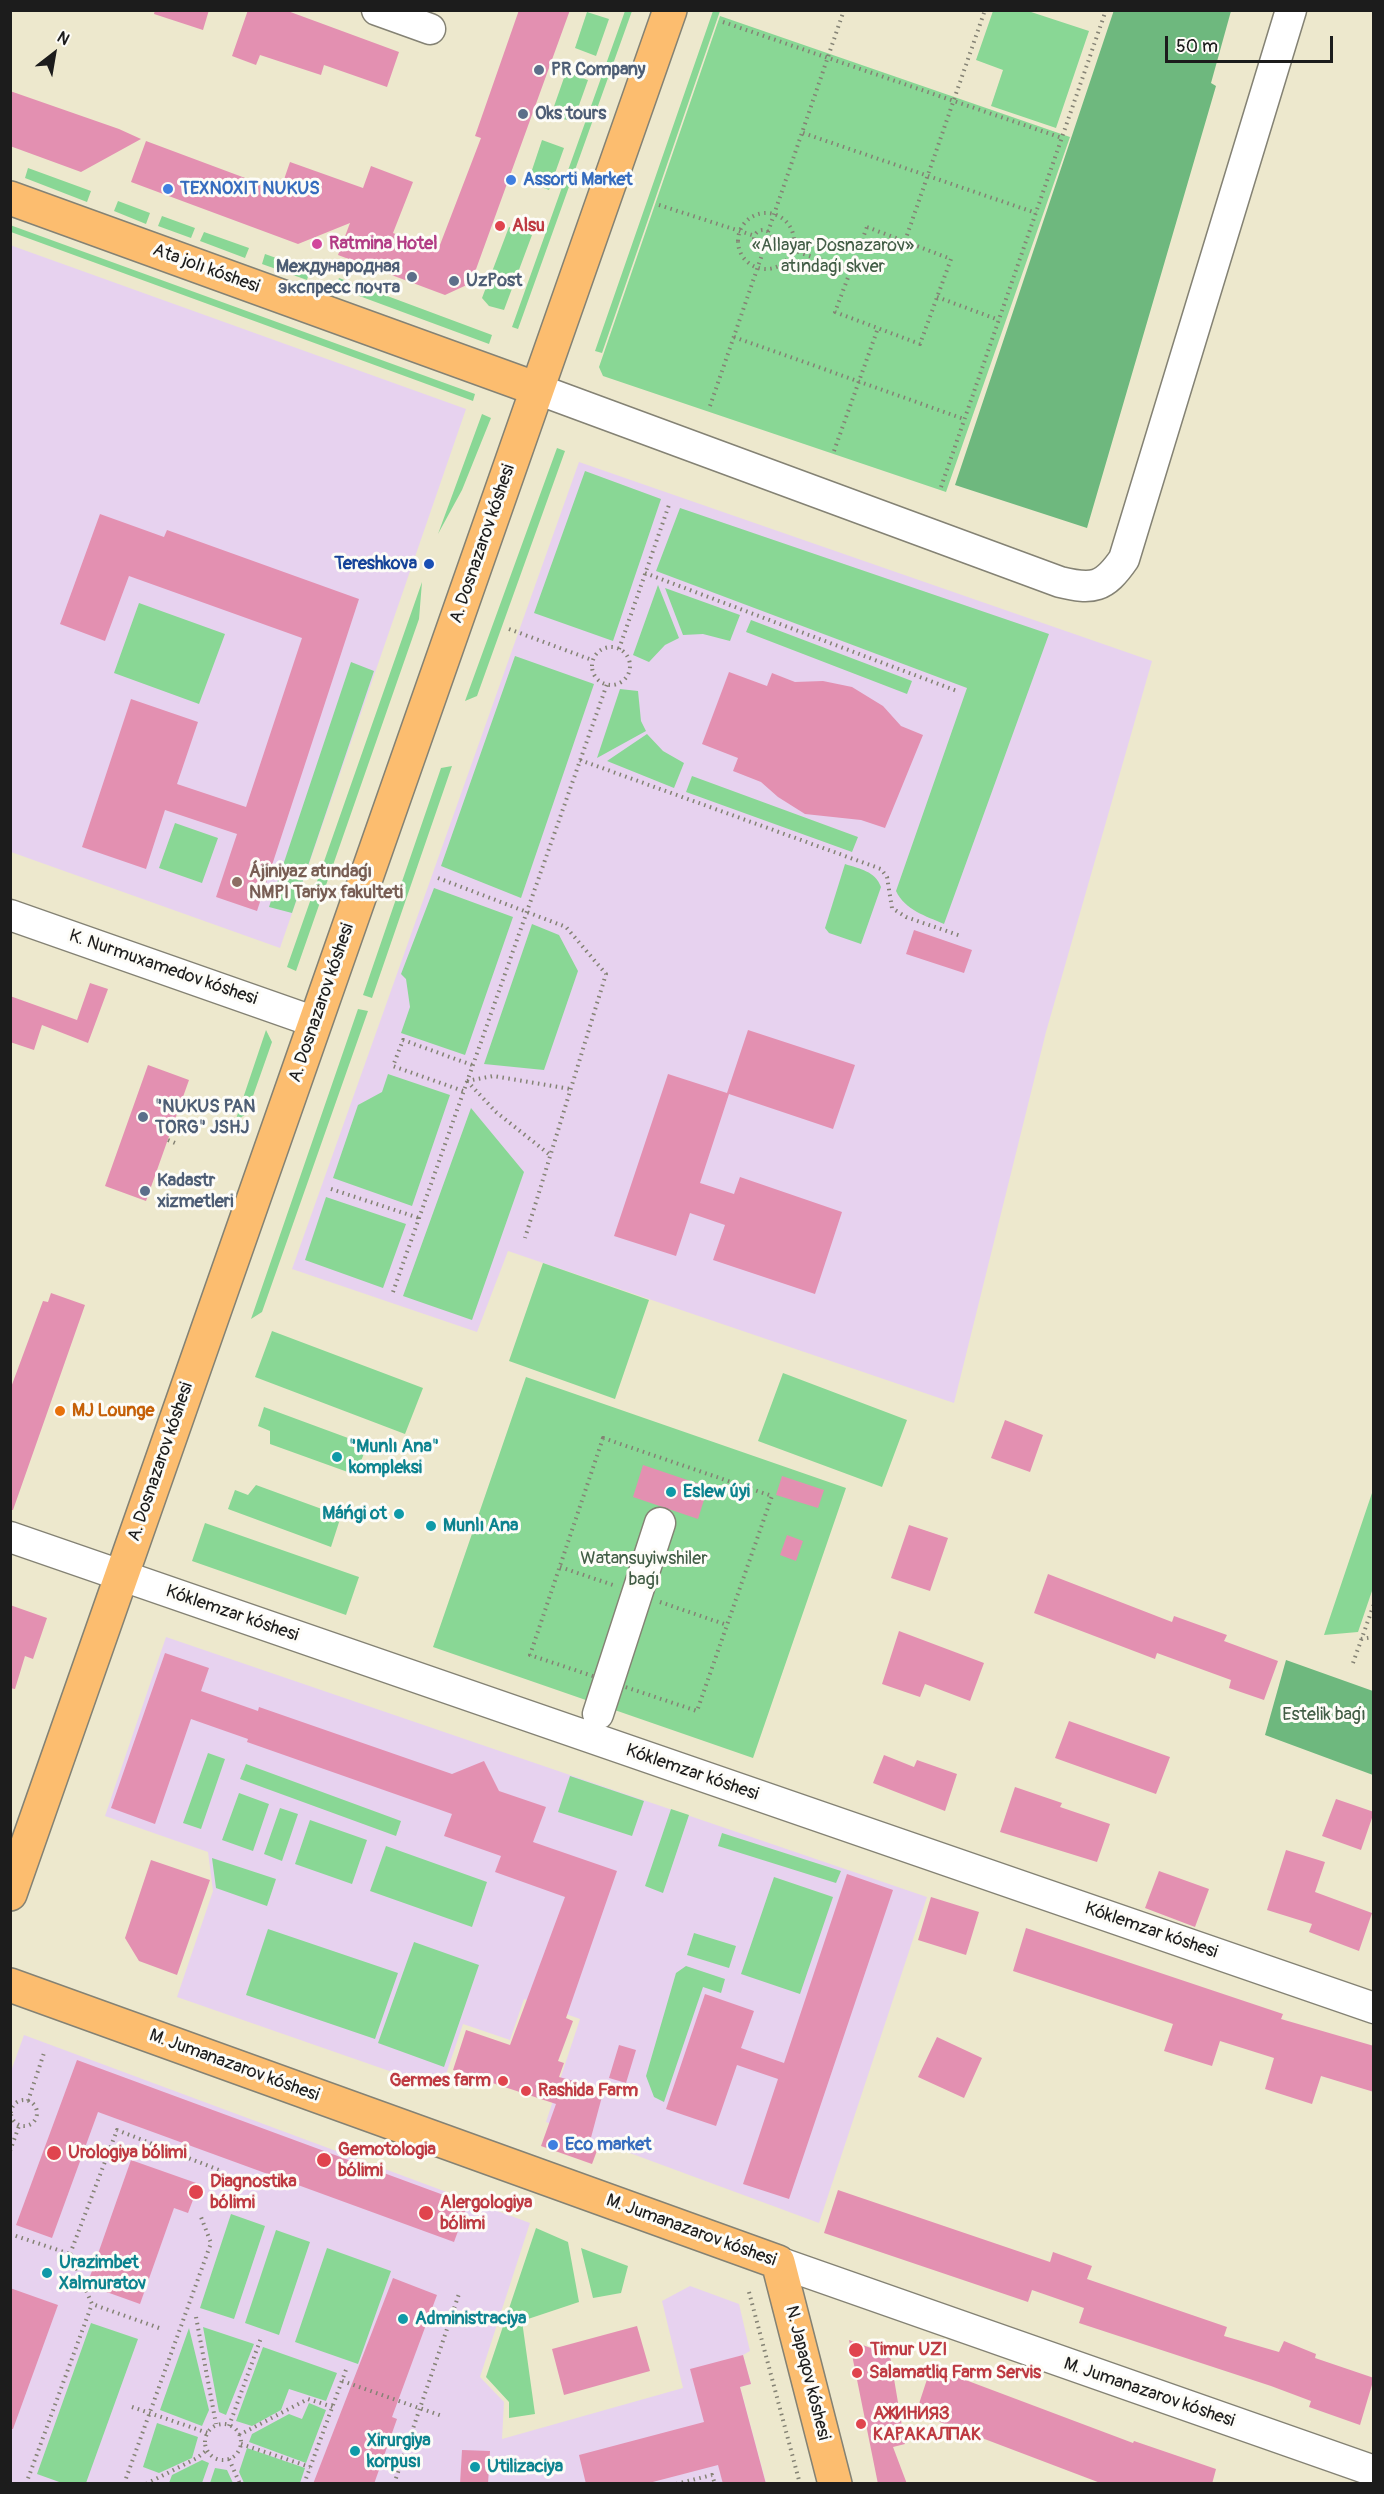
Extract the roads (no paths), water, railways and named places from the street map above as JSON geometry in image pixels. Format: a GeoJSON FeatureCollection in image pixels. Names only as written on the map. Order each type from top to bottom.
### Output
{"type":"FeatureCollection","features":[{"type":"Feature","properties":{"kind":"main road","name":"A. Dosnazarov kóshesi"},"geometry":{"type":"LineString","coordinates":[[10,1894],[670,10]]}},
{"type":"Feature","properties":{"kind":"main road","name":"Ata jolı kóshesi"},"geometry":{"type":"LineString","coordinates":[[10,198],[537,389]]}},
{"type":"Feature","properties":{"kind":"main road","name":"M. Jumanazarov kóshesi"},"geometry":{"type":"LineString","coordinates":[[10,1986],[778,2262]]}},
{"type":"Feature","properties":{"kind":"main road","name":"N. Japaqov kóshesi"},"geometry":{"type":"LineString","coordinates":[[778,2262],[836,2484]]}},
{"type":"Feature","properties":{"kind":"street"},"geometry":{"type":"LineString","coordinates":[[377,10],[430,29]]}},
{"type":"Feature","properties":{"kind":"street"},"geometry":{"type":"LineString","coordinates":[[537,389],[1060,582],[1084,588],[1101,584],[1113,576],[1124,559],[1291,10]]}},
{"type":"Feature","properties":{"kind":"street","name":"K. Nurmuxamedov kóshesi"},"geometry":{"type":"LineString","coordinates":[[10,915],[315,1022]]}},
{"type":"Feature","properties":{"kind":"street"},"geometry":{"type":"LineString","coordinates":[[598,1714],[660,1523]]}},
{"type":"Feature","properties":{"kind":"street","name":"Kóklemzar kóshesi"},"geometry":{"type":"LineString","coordinates":[[10,1537],[1374,2008]]}},
{"type":"Feature","properties":{"kind":"street","name":"M. Jumanazarov kóshesi"},"geometry":{"type":"LineString","coordinates":[[778,2262],[1374,2471]]}},
{"type":"Feature","properties":{"kind":"place","name":"PR Company"},"geometry":{"type":"Point","coordinates":[539,70]}},
{"type":"Feature","properties":{"kind":"place","name":"Oks tours"},"geometry":{"type":"Point","coordinates":[523,114]}},
{"type":"Feature","properties":{"kind":"place","name":"Assorti Market"},"geometry":{"type":"Point","coordinates":[511,180]}},
{"type":"Feature","properties":{"kind":"place","name":"TEXNOXIT NUKUS"},"geometry":{"type":"Point","coordinates":[168,189]}},
{"type":"Feature","properties":{"kind":"place","name":"Alsu"},"geometry":{"type":"Point","coordinates":[500,226]}},
{"type":"Feature","properties":{"kind":"place","name":"Ratmina Hotel"},"geometry":{"type":"Point","coordinates":[317,244]}},
{"type":"Feature","properties":{"kind":"place","name":"Международная экспресс почта"},"geometry":{"type":"Point","coordinates":[412,277]}},
{"type":"Feature","properties":{"kind":"place","name":"UzPost"},"geometry":{"type":"Point","coordinates":[454,281]}},
{"type":"Feature","properties":{"kind":"place","name":"Tereshkova"},"geometry":{"type":"Point","coordinates":[429,564]}},
{"type":"Feature","properties":{"kind":"place","name":"Ájiniyaz atındaǵı NMPI Tariyx fakulteti"},"geometry":{"type":"Point","coordinates":[237,882]}},
{"type":"Feature","properties":{"kind":"place","name":"\"NUKUS PAN TORG\" JSHJ"},"geometry":{"type":"Point","coordinates":[143,1117]}},
{"type":"Feature","properties":{"kind":"place","name":"Kadastr xizmetleri"},"geometry":{"type":"Point","coordinates":[145,1191]}},
{"type":"Feature","properties":{"kind":"place","name":"MJ Lounge"},"geometry":{"type":"Point","coordinates":[60,1411]}},
{"type":"Feature","properties":{"kind":"place","name":"\"Munlı Ana\" kompleksi"},"geometry":{"type":"Point","coordinates":[337,1457]}},
{"type":"Feature","properties":{"kind":"place","name":"Eslew úyi"},"geometry":{"type":"Point","coordinates":[671,1492]}},
{"type":"Feature","properties":{"kind":"place","name":"Máńgi ot"},"geometry":{"type":"Point","coordinates":[399,1514]}},
{"type":"Feature","properties":{"kind":"place","name":"Munlı Ana"},"geometry":{"type":"Point","coordinates":[431,1526]}},
{"type":"Feature","properties":{"kind":"place","name":"Germes farm"},"geometry":{"type":"Point","coordinates":[503,2081]}},
{"type":"Feature","properties":{"kind":"place","name":"Rashida Farm"},"geometry":{"type":"Point","coordinates":[526,2091]}},
{"type":"Feature","properties":{"kind":"place","name":"Eco market"},"geometry":{"type":"Point","coordinates":[553,2145]}},
{"type":"Feature","properties":{"kind":"place","name":"Urologiya bólimi"},"geometry":{"type":"Point","coordinates":[54,2153]}},
{"type":"Feature","properties":{"kind":"place","name":"Gemotologia bólimi"},"geometry":{"type":"Point","coordinates":[324,2160]}},
{"type":"Feature","properties":{"kind":"place","name":"Diagnostika bólimi"},"geometry":{"type":"Point","coordinates":[196,2192]}},
{"type":"Feature","properties":{"kind":"place","name":"Alergologiya bólimi"},"geometry":{"type":"Point","coordinates":[426,2213]}},
{"type":"Feature","properties":{"kind":"place","name":"Urazimbet Xalmuratov"},"geometry":{"type":"Point","coordinates":[47,2273]}},
{"type":"Feature","properties":{"kind":"place","name":"Administraciya"},"geometry":{"type":"Point","coordinates":[403,2319]}},
{"type":"Feature","properties":{"kind":"place","name":"Timur UZI"},"geometry":{"type":"Point","coordinates":[856,2350]}},
{"type":"Feature","properties":{"kind":"place","name":"Salamatliq Farm Servis"},"geometry":{"type":"Point","coordinates":[857,2373]}},
{"type":"Feature","properties":{"kind":"place","name":"АЖИНИЯЗ КАРАКАЛПАК"},"geometry":{"type":"Point","coordinates":[861,2424]}},
{"type":"Feature","properties":{"kind":"place","name":"Xirurgiya korpusı"},"geometry":{"type":"Point","coordinates":[355,2451]}},
{"type":"Feature","properties":{"kind":"place","name":"Utilizaciya"},"geometry":{"type":"Point","coordinates":[475,2467]}},
{"type":"Feature","properties":{"kind":"park label","name":"«Allayar Dosnazarov» atındaǵı skver"},"geometry":{"type":"Point","coordinates":[833,256]}},
{"type":"Feature","properties":{"kind":"park label","name":"Watansuyiwshiler baǵı"},"geometry":{"type":"Point","coordinates":[644,1569]}},
{"type":"Feature","properties":{"kind":"park label","name":"Estelik baǵı"},"geometry":{"type":"Point","coordinates":[1324,1715]}}]}
